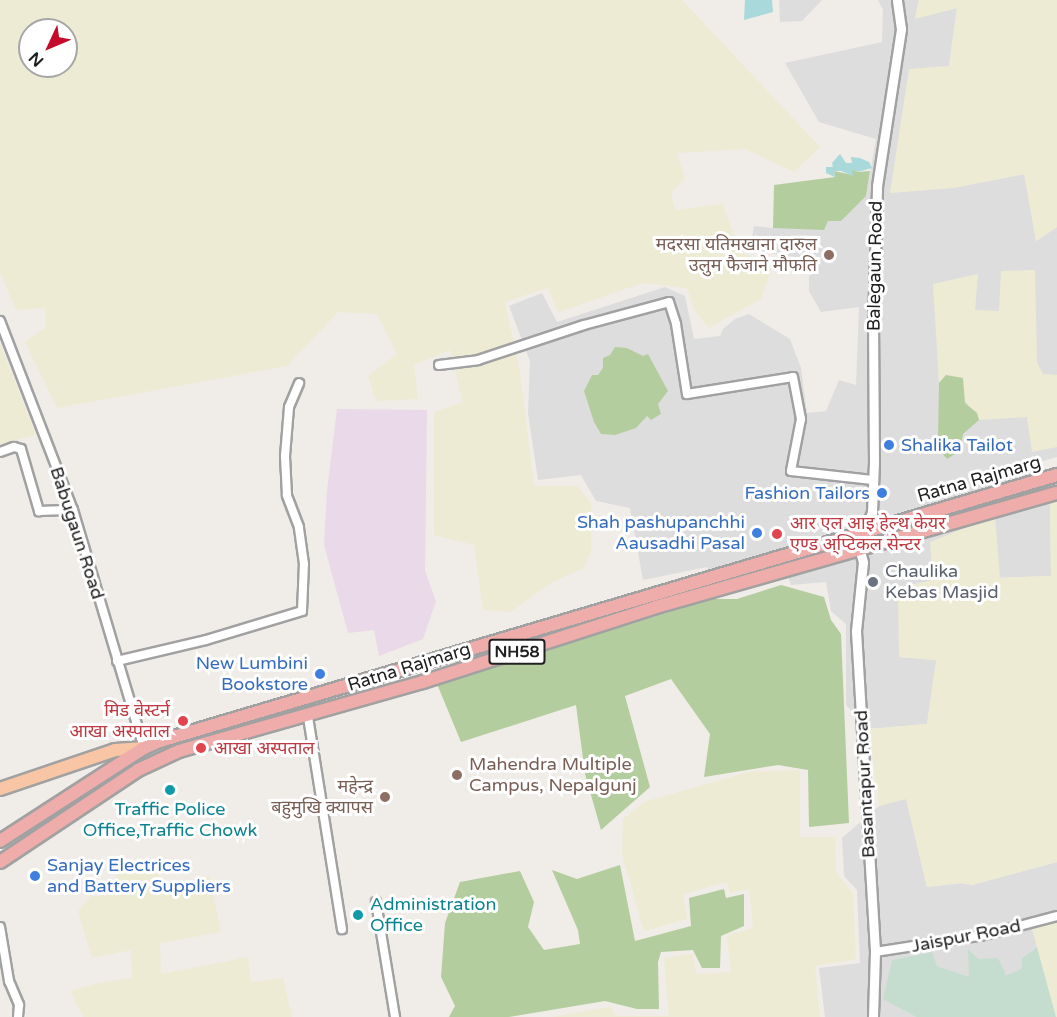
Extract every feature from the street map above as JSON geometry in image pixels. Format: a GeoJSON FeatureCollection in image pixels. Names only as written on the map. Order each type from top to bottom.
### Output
{"type":"FeatureCollection","features":[{"type":"Feature","properties":{"kind":"highway","name":"Ratna Rajmarg"},"geometry":{"type":"LineString","coordinates":[[0,841],[144,748],[293,700],[1057,475]]}},
{"type":"Feature","properties":{"kind":"highway","name":"Ratna Rajmarg"},"geometry":{"type":"LineString","coordinates":[[0,862],[157,760],[179,751],[423,682],[656,607],[838,555],[860,551],[1057,493]]}},
{"type":"Feature","properties":{"kind":"main road"},"geometry":{"type":"LineString","coordinates":[[0,789],[115,750],[144,748]]}},
{"type":"Feature","properties":{"kind":"street","name":"Balegaun Road"},"geometry":{"type":"LineString","coordinates":[[864,532],[872,512],[877,186],[901,29],[897,0]]}},
{"type":"Feature","properties":{"kind":"street"},"geometry":{"type":"LineString","coordinates":[[439,365],[478,360],[584,325],[669,302],[676,324],[687,394],[793,377],[801,419],[791,471],[873,480]]}},
{"type":"Feature","properties":{"kind":"street","name":"Babugaun Road"},"geometry":{"type":"LineString","coordinates":[[0,321],[73,510],[144,748]]}},
{"type":"Feature","properties":{"kind":"street"},"geometry":{"type":"LineString","coordinates":[[117,661],[301,612],[304,564],[299,527],[287,495],[285,456],[289,407],[299,383]]}},
{"type":"Feature","properties":{"kind":"street"},"geometry":{"type":"LineString","coordinates":[[0,452],[14,447],[21,449],[39,511],[73,510]]}},
{"type":"Feature","properties":{"kind":"street","name":"Basantapur Road"},"geometry":{"type":"LineString","coordinates":[[860,551],[863,562],[856,631],[875,952],[873,1017]]}},
{"type":"Feature","properties":{"kind":"street"},"geometry":{"type":"LineString","coordinates":[[302,718],[308,717],[342,929]]}},
{"type":"Feature","properties":{"kind":"street"},"geometry":{"type":"LineString","coordinates":[[376,902],[395,1017]]}},
{"type":"Feature","properties":{"kind":"street","name":"Jaispur Road"},"geometry":{"type":"LineString","coordinates":[[875,952],[985,935],[1057,916]]}},
{"type":"Feature","properties":{"kind":"street"},"geometry":{"type":"LineString","coordinates":[[0,927],[9,981],[19,1005],[18,1017]]}},
{"type":"Feature","properties":{"kind":"shaded area"},"geometry":{"type":"Polygon","coordinates":[[[0,0],[682,0],[820,147],[794,172],[745,149],[677,153],[685,178],[671,193],[675,210],[723,204],[740,253],[773,264],[761,299],[709,328],[694,310],[687,288],[643,283],[558,312],[548,288],[505,302],[520,372],[534,486],[577,486],[591,503],[591,551],[584,568],[551,583],[510,612],[483,610],[474,545],[434,535],[434,412],[463,402],[450,350],[414,365],[418,399],[376,401],[368,376],[397,354],[377,314],[338,312],[287,366],[57,408],[25,342],[46,327],[45,308],[16,310],[0,273],[0,0]]]}},
{"type":"Feature","properties":{"kind":"shaded area"},"geometry":{"type":"Polygon","coordinates":[[[779,0],[822,0],[802,21],[780,22],[779,0]]]}},
{"type":"Feature","properties":{"kind":"shaded area"},"geometry":{"type":"Polygon","coordinates":[[[878,0],[919,0],[915,18],[957,8],[949,66],[953,188],[1025,174],[1036,241],[1057,227],[1057,457],[1036,463],[1050,500],[1051,576],[933,580],[899,588],[899,657],[937,660],[927,724],[869,729],[846,705],[846,624],[831,611],[826,582],[791,585],[787,574],[722,597],[707,567],[643,580],[630,508],[596,501],[581,475],[538,480],[528,413],[530,361],[509,306],[542,293],[557,322],[665,287],[685,296],[694,339],[720,336],[723,329],[735,319],[749,314],[790,339],[801,368],[807,413],[826,411],[839,380],[856,385],[859,307],[821,312],[809,291],[809,259],[750,250],[754,226],[773,228],[828,221],[866,196],[876,139],[819,122],[785,63],[882,42],[883,10],[878,0]]]}},
{"type":"Feature","properties":{"kind":"shaded area"},"geometry":{"type":"Polygon","coordinates":[[[919,0],[1057,0],[1057,227],[1036,241],[1024,174],[953,188],[890,193],[909,69],[949,66],[957,8],[915,19],[919,0]]]}},
{"type":"Feature","properties":{"kind":"shaded area"},"geometry":{"type":"Polygon","coordinates":[[[1035,270],[1037,362],[1043,374],[1057,375],[1057,447],[1032,452],[1027,417],[979,420],[946,375],[939,383],[933,284],[978,274],[975,310],[999,311],[1001,271],[1035,270]]]}},
{"type":"Feature","properties":{"kind":"shaded area"},"geometry":{"type":"Polygon","coordinates":[[[0,344],[36,435],[0,444],[0,344]]]}},
{"type":"Feature","properties":{"kind":"shaded area"},"geometry":{"type":"Polygon","coordinates":[[[337,409],[427,410],[425,571],[436,601],[423,639],[379,656],[374,630],[348,633],[324,545],[327,491],[337,409]]]}},
{"type":"Feature","properties":{"kind":"shaded area"},"geometry":{"type":"Polygon","coordinates":[[[1057,496],[1057,862],[972,885],[961,883],[927,887],[906,799],[879,806],[869,729],[927,724],[936,660],[899,657],[898,588],[933,580],[930,542],[995,516],[1000,578],[1051,576],[1050,500],[1057,496]]]}},
{"type":"Feature","properties":{"kind":"shaded area"},"geometry":{"type":"Polygon","coordinates":[[[800,770],[800,837],[835,837],[836,872],[853,894],[856,959],[815,966],[820,1017],[552,1017],[610,1007],[616,1016],[669,1016],[664,958],[693,954],[696,974],[731,972],[727,935],[753,928],[749,889],[730,893],[727,882],[683,894],[687,919],[644,931],[622,854],[623,819],[644,802],[748,772],[800,770]]]}},
{"type":"Feature","properties":{"kind":"shaded area"},"geometry":{"type":"Polygon","coordinates":[[[906,798],[927,887],[961,883],[972,885],[1057,862],[1057,911],[1026,921],[1032,928],[1037,947],[1022,958],[1021,969],[1005,975],[969,950],[969,978],[937,966],[884,999],[916,1017],[825,1017],[819,968],[860,963],[857,890],[844,876],[842,838],[879,806],[906,798]]]}},
{"type":"Feature","properties":{"kind":"shaded area"},"geometry":{"type":"Polygon","coordinates":[[[156,863],[162,889],[209,877],[221,932],[160,943],[161,974],[248,957],[251,982],[283,978],[292,1017],[83,1017],[70,991],[94,984],[132,978],[131,950],[92,958],[78,911],[91,896],[119,895],[116,870],[156,863]]]}},
{"type":"Feature","properties":{"kind":"shaded area"},"geometry":{"type":"Polygon","coordinates":[[[1057,920],[1057,1017],[1056,1017],[1032,928],[1057,920]]]}},
{"type":"Feature","properties":{"kind":"green space"},"geometry":{"type":"Polygon","coordinates":[[[852,169],[857,172],[870,171],[866,196],[841,221],[828,221],[824,230],[773,228],[774,185],[835,177],[834,171],[852,175],[852,169]]]}},
{"type":"Feature","properties":{"kind":"green space"},"geometry":{"type":"Polygon","coordinates":[[[615,347],[627,348],[643,356],[648,354],[668,391],[658,404],[661,414],[651,420],[647,416],[636,428],[615,435],[601,434],[594,422],[584,391],[592,375],[598,375],[603,368],[603,358],[610,355],[615,347]]]}},
{"type":"Feature","properties":{"kind":"green space"},"geometry":{"type":"Polygon","coordinates":[[[946,375],[963,378],[965,403],[977,413],[979,420],[963,434],[960,451],[947,459],[941,452],[938,441],[939,383],[946,375]]]}},
{"type":"Feature","properties":{"kind":"green space"},"geometry":{"type":"Polygon","coordinates":[[[781,585],[824,597],[831,620],[841,634],[849,823],[809,827],[808,770],[778,765],[704,777],[710,734],[671,679],[625,696],[650,787],[601,830],[585,774],[576,705],[461,742],[437,684],[711,599],[737,599],[781,585]]]}},
{"type":"Feature","properties":{"kind":"green space"},"geometry":{"type":"Polygon","coordinates":[[[620,865],[635,941],[691,926],[689,898],[724,889],[726,898],[744,894],[744,926],[721,936],[720,968],[702,968],[693,950],[661,952],[658,962],[659,1009],[637,1009],[605,1001],[509,1017],[449,1017],[455,1006],[441,977],[445,923],[460,882],[520,871],[534,902],[528,927],[544,950],[580,944],[578,930],[552,870],[577,879],[620,865]]]}},
{"type":"Feature","properties":{"kind":"green space"},"geometry":{"type":"Polygon","coordinates":[[[1037,947],[1056,1017],[916,1017],[883,999],[892,960],[932,952],[937,966],[969,977],[968,949],[979,959],[998,958],[1006,975],[1021,969],[1022,958],[1037,947]]]}},
{"type":"Feature","properties":{"kind":"water"},"geometry":{"type":"Polygon","coordinates":[[[745,0],[772,0],[773,12],[744,20],[745,0]]]}},
{"type":"Feature","properties":{"kind":"water"},"geometry":{"type":"Polygon","coordinates":[[[840,154],[846,163],[852,163],[851,157],[860,158],[869,162],[872,168],[857,172],[852,169],[853,176],[841,171],[834,171],[835,177],[826,173],[826,167],[833,167],[832,163],[840,154]]]}},
{"type":"Feature","properties":{"kind":"place","name":"मदरसा यतिमखाना दारुल उलुम फैजाने माैफति"},"geometry":{"type":"Point","coordinates":[829,255]}},
{"type":"Feature","properties":{"kind":"place","name":"Shalika Tailot"},"geometry":{"type":"Point","coordinates":[889,445]}},
{"type":"Feature","properties":{"kind":"place","name":"Fashion Tailors"},"geometry":{"type":"Point","coordinates":[882,493]}},
{"type":"Feature","properties":{"kind":"place","name":"Shah pashupanchhi Aausadhi Pasal"},"geometry":{"type":"Point","coordinates":[757,533]}},
{"type":"Feature","properties":{"kind":"place","name":"आर एल आइ हेल्थ केयर एण्ड अ्प्टिकल सेन्टर"},"geometry":{"type":"Point","coordinates":[777,534]}},
{"type":"Feature","properties":{"kind":"place","name":"Chaulika Kebas Masjid"},"geometry":{"type":"Point","coordinates":[873,582]}},
{"type":"Feature","properties":{"kind":"place","name":"New Lumbini Bookstore"},"geometry":{"type":"Point","coordinates":[320,674]}},
{"type":"Feature","properties":{"kind":"place","name":"मिड वेस्टर्न आखा अस्पताल"},"geometry":{"type":"Point","coordinates":[183,721]}},
{"type":"Feature","properties":{"kind":"place","name":"आखा अस्पताल"},"geometry":{"type":"Point","coordinates":[201,748]}},
{"type":"Feature","properties":{"kind":"place","name":"Mahendra Multiple Campus, Nepalgunj"},"geometry":{"type":"Point","coordinates":[457,775]}},
{"type":"Feature","properties":{"kind":"place","name":"Traffic Police Office,Traffic Chowk"},"geometry":{"type":"Point","coordinates":[170,790]}},
{"type":"Feature","properties":{"kind":"place","name":"महेन्द्र बहुमुखि क्यापस"},"geometry":{"type":"Point","coordinates":[385,797]}},
{"type":"Feature","properties":{"kind":"place","name":"Sanjay Electrices and Battery Suppliers"},"geometry":{"type":"Point","coordinates":[35,876]}},
{"type":"Feature","properties":{"kind":"place","name":"Administration Office"},"geometry":{"type":"Point","coordinates":[358,915]}}]}
